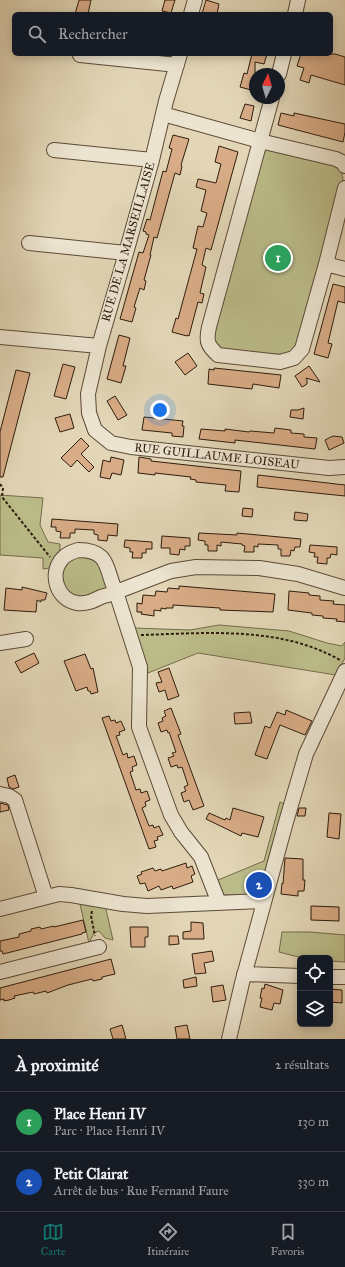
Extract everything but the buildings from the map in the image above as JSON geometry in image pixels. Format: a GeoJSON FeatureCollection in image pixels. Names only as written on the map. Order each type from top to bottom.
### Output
{"type":"FeatureCollection","features":[{"type":"Feature","properties":{"kind":"street"},"geometry":{"type":"LineString","coordinates":[[192,12],[195,0]]}},
{"type":"Feature","properties":{"kind":"street"},"geometry":{"type":"LineString","coordinates":[[295,12],[298,0]]}},
{"type":"Feature","properties":{"kind":"street"},"geometry":{"type":"LineString","coordinates":[[100,56],[178,60]]}},
{"type":"Feature","properties":{"kind":"street"},"geometry":{"type":"LineString","coordinates":[[280,68],[284,56]]}},
{"type":"Feature","properties":{"kind":"street","name":"RUE DE LA MARSEILLAISE"},"geometry":{"type":"LineString","coordinates":[[95,430],[89,413],[88,394],[99,346],[152,160],[178,60]]}},
{"type":"Feature","properties":{"kind":"street"},"geometry":{"type":"LineString","coordinates":[[270,104],[209,327],[207,340],[210,348],[218,356],[280,362],[294,358],[302,349],[326,264],[345,188]]}},
{"type":"Feature","properties":{"kind":"street"},"geometry":{"type":"LineString","coordinates":[[163,114],[260,141],[336,159],[345,166]]}},
{"type":"Feature","properties":{"kind":"street"},"geometry":{"type":"LineString","coordinates":[[54,150],[152,160]]}},
{"type":"Feature","properties":{"kind":"street"},"geometry":{"type":"LineString","coordinates":[[29,243],[126,253]]}},
{"type":"Feature","properties":{"kind":"street"},"geometry":{"type":"LineString","coordinates":[[326,264],[345,270]]}},
{"type":"Feature","properties":{"kind":"street"},"geometry":{"type":"LineString","coordinates":[[0,337],[99,346]]}},
{"type":"Feature","properties":{"kind":"street","name":"RUE GUILLAUME LOISEAU"},"geometry":{"type":"LineString","coordinates":[[95,430],[111,444],[130,447],[329,468],[345,467]]}},
{"type":"Feature","properties":{"kind":"street"},"geometry":{"type":"LineString","coordinates":[[219,903],[201,857],[181,832],[171,815],[139,727],[138,703],[140,667],[116,592],[112,583],[108,567],[103,559],[96,553],[87,550],[78,550],[69,553],[62,558],[57,566],[55,576],[56,585],[61,593],[76,603],[86,603],[116,592],[171,571],[196,568],[259,568],[298,574],[345,588]]}},
{"type":"Feature","properties":{"kind":"street"},"geometry":{"type":"LineString","coordinates":[[0,643],[26,638]]}},
{"type":"Feature","properties":{"kind":"street"},"geometry":{"type":"LineString","coordinates":[[229,1039],[244,974],[306,754],[345,671]]}},
{"type":"Feature","properties":{"kind":"street"},"geometry":{"type":"LineString","coordinates":[[0,794],[9,796],[15,800],[46,897]]}},
{"type":"Feature","properties":{"kind":"street"},"geometry":{"type":"LineString","coordinates":[[0,909],[59,894],[123,904],[147,906],[264,901]]}},
{"type":"Feature","properties":{"kind":"street"},"geometry":{"type":"LineString","coordinates":[[0,972],[98,947]]}},
{"type":"Feature","properties":{"kind":"street"},"geometry":{"type":"LineString","coordinates":[[244,974],[297,976]]}},
{"type":"Feature","properties":{"kind":"street"},"geometry":{"type":"LineString","coordinates":[[333,977],[345,977]]}},
{"type":"Feature","properties":{"kind":"path"},"geometry":{"type":"LineString","coordinates":[[0,484],[3,488],[2,497],[57,566]]}},
{"type":"Feature","properties":{"kind":"path"},"geometry":{"type":"LineString","coordinates":[[130,635],[197,633],[245,634],[283,639],[325,651],[345,663]]}},
{"type":"Feature","properties":{"kind":"path"},"geometry":{"type":"LineString","coordinates":[[95,900],[91,916],[98,947]]}},
{"type":"Feature","properties":{"kind":"green space"},"geometry":{"type":"Polygon","coordinates":[[[267,147],[337,165],[341,171],[343,179],[299,349],[283,359],[220,350],[213,337],[262,153],[267,147]]]}},
{"type":"Feature","properties":{"kind":"green space"},"geometry":{"type":"Polygon","coordinates":[[[0,495],[43,498],[40,525],[48,542],[60,544],[60,554],[50,568],[43,569],[43,558],[0,555],[0,495]]]}},
{"type":"Feature","properties":{"kind":"green space"},"geometry":{"type":"Polygon","coordinates":[[[72,555],[97,560],[109,588],[81,599],[66,593],[60,567],[72,555]]]}},
{"type":"Feature","properties":{"kind":"green space"},"geometry":{"type":"Polygon","coordinates":[[[219,625],[289,631],[342,646],[345,642],[345,658],[336,675],[198,653],[148,673],[134,628],[190,630],[219,625]]]}},
{"type":"Feature","properties":{"kind":"green space"},"geometry":{"type":"Polygon","coordinates":[[[280,802],[284,804],[260,892],[256,895],[223,894],[218,880],[264,861],[280,802]]]}},
{"type":"Feature","properties":{"kind":"green space"},"geometry":{"type":"Polygon","coordinates":[[[79,900],[105,905],[113,940],[105,938],[99,931],[94,933],[89,943],[79,900]]]}},
{"type":"Feature","properties":{"kind":"green space"},"geometry":{"type":"Polygon","coordinates":[[[282,932],[310,932],[345,935],[345,962],[333,961],[333,955],[297,955],[297,957],[279,952],[282,932]]]}},
{"type":"Feature","properties":{"kind":"place","name":"Place Henri IV"},"geometry":{"type":"Point","coordinates":[278,258]}},
{"type":"Feature","properties":{"kind":"place","name":"Petit Clairat"},"geometry":{"type":"Point","coordinates":[259,885]}}]}
